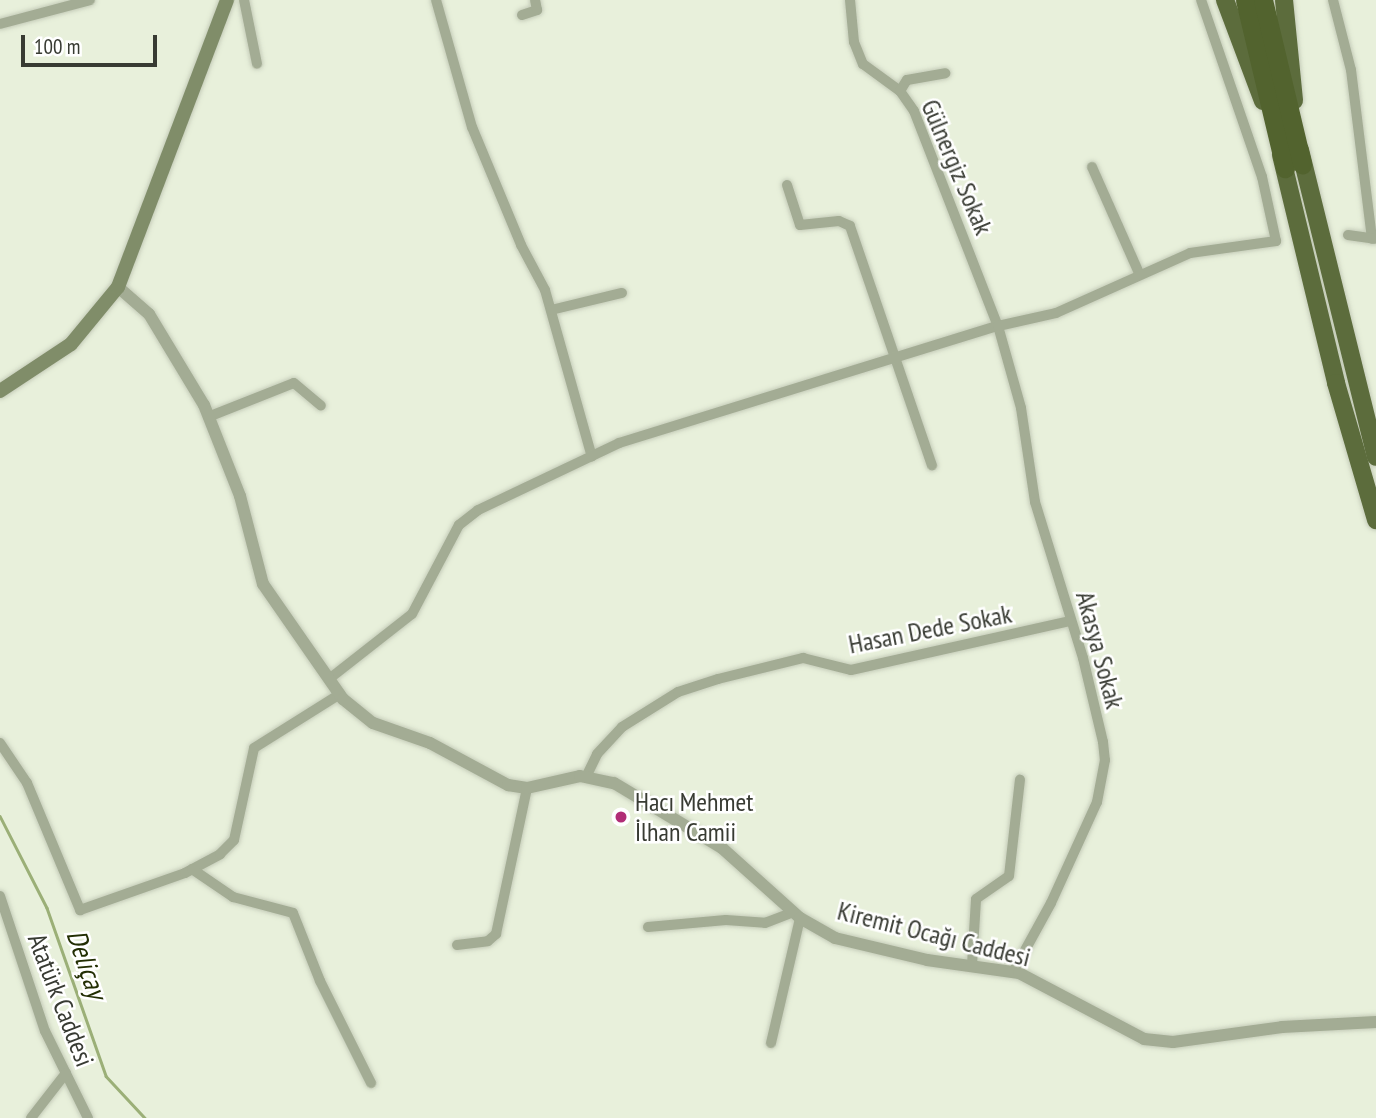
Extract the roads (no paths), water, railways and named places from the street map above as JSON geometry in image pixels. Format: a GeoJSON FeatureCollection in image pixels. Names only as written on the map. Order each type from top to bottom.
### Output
{"type":"FeatureCollection","features":[{"type":"Feature","properties":{"kind":"highway"},"geometry":{"type":"LineString","coordinates":[[1225,0],[1294,166]]}},
{"type":"Feature","properties":{"kind":"highway"},"geometry":{"type":"LineString","coordinates":[[1245,0],[1376,457]]}},
{"type":"Feature","properties":{"kind":"highway"},"geometry":{"type":"LineString","coordinates":[[1263,0],[1336,383],[1376,520]]}},
{"type":"Feature","properties":{"kind":"highway"},"geometry":{"type":"LineString","coordinates":[[1284,0],[1294,166]]}},
{"type":"Feature","properties":{"kind":"main road"},"geometry":{"type":"LineString","coordinates":[[0,391],[71,344],[118,287],[227,0]]}},
{"type":"Feature","properties":{"kind":"street"},"geometry":{"type":"LineString","coordinates":[[0,24],[90,0]]}},
{"type":"Feature","properties":{"kind":"street"},"geometry":{"type":"LineString","coordinates":[[244,0],[257,64]]}},
{"type":"Feature","properties":{"kind":"street"},"geometry":{"type":"LineString","coordinates":[[436,0],[472,127],[551,310],[592,457]]}},
{"type":"Feature","properties":{"kind":"street"},"geometry":{"type":"LineString","coordinates":[[522,15],[537,10],[535,0]]}},
{"type":"Feature","properties":{"kind":"street","name":"Gülnergiz Sokak"},"geometry":{"type":"LineString","coordinates":[[850,0],[854,42],[863,64],[900,91],[914,111],[944,182],[998,326]]}},
{"type":"Feature","properties":{"kind":"street"},"geometry":{"type":"LineString","coordinates":[[329,679],[412,614],[459,525],[478,510],[619,443],[998,326],[1056,313],[1139,273],[1190,253],[1276,241],[1262,177],[1200,0]]}},
{"type":"Feature","properties":{"kind":"street"},"geometry":{"type":"LineString","coordinates":[[1333,0],[1351,70],[1374,239],[1348,235]]}},
{"type":"Feature","properties":{"kind":"street"},"geometry":{"type":"LineString","coordinates":[[900,91],[907,80],[945,73]]}},
{"type":"Feature","properties":{"kind":"street"},"geometry":{"type":"LineString","coordinates":[[1092,167],[1139,273]]}},
{"type":"Feature","properties":{"kind":"street"},"geometry":{"type":"LineString","coordinates":[[787,184],[800,225],[838,221],[850,226],[932,465]]}},
{"type":"Feature","properties":{"kind":"street","name":"Kiremit Ocağı Caddesi"},"geometry":{"type":"LineString","coordinates":[[118,287],[149,314],[208,417],[240,496],[263,584],[340,694],[373,723],[429,743],[508,785],[527,788],[586,777],[614,783],[722,848],[797,915],[835,938],[1013,972],[1144,1039],[1173,1042],[1282,1027],[1376,1022]]}},
{"type":"Feature","properties":{"kind":"street"},"geometry":{"type":"LineString","coordinates":[[551,310],[622,293]]}},
{"type":"Feature","properties":{"kind":"street","name":"Akasya Sokak"},"geometry":{"type":"LineString","coordinates":[[998,326],[1021,408],[1035,502],[1071,621],[1105,760],[1097,802],[1051,903],[1013,972]]}},
{"type":"Feature","properties":{"kind":"street"},"geometry":{"type":"LineString","coordinates":[[208,417],[293,383],[321,406]]}},
{"type":"Feature","properties":{"kind":"street","name":"Hasan Dede Sokak"},"geometry":{"type":"LineString","coordinates":[[586,777],[597,754],[622,727],[678,692],[718,679],[803,658],[851,670],[1071,621]]}},
{"type":"Feature","properties":{"kind":"street"},"geometry":{"type":"LineString","coordinates":[[0,743],[32,794],[80,910],[192,869],[234,840],[254,748],[340,694]]}},
{"type":"Feature","properties":{"kind":"street"},"geometry":{"type":"LineString","coordinates":[[971,965],[976,899],[1009,876],[1020,780]]}},
{"type":"Feature","properties":{"kind":"street"},"geometry":{"type":"LineString","coordinates":[[457,945],[488,941],[496,934],[527,788]]}},
{"type":"Feature","properties":{"kind":"street"},"geometry":{"type":"LineString","coordinates":[[192,869],[233,897],[293,913],[320,981],[370,1083]]}},
{"type":"Feature","properties":{"kind":"street","name":"Atatürk Caddesi"},"geometry":{"type":"LineString","coordinates":[[0,896],[45,1031],[88,1118]]}},
{"type":"Feature","properties":{"kind":"street"},"geometry":{"type":"LineString","coordinates":[[648,928],[726,920],[765,923],[797,915],[771,1043]]}},
{"type":"Feature","properties":{"kind":"street"},"geometry":{"type":"LineString","coordinates":[[31,1118],[66,1073]]}},
{"type":"Feature","properties":{"kind":"waterway","name":"Deliçay"},"geometry":{"type":"LineString","coordinates":[[0,816],[47,908],[106,1076],[145,1118]]}},
{"type":"Feature","properties":{"kind":"place","name":"Hacı Mehmet İlhan Camii"},"geometry":{"type":"Point","coordinates":[621,817]}}]}
